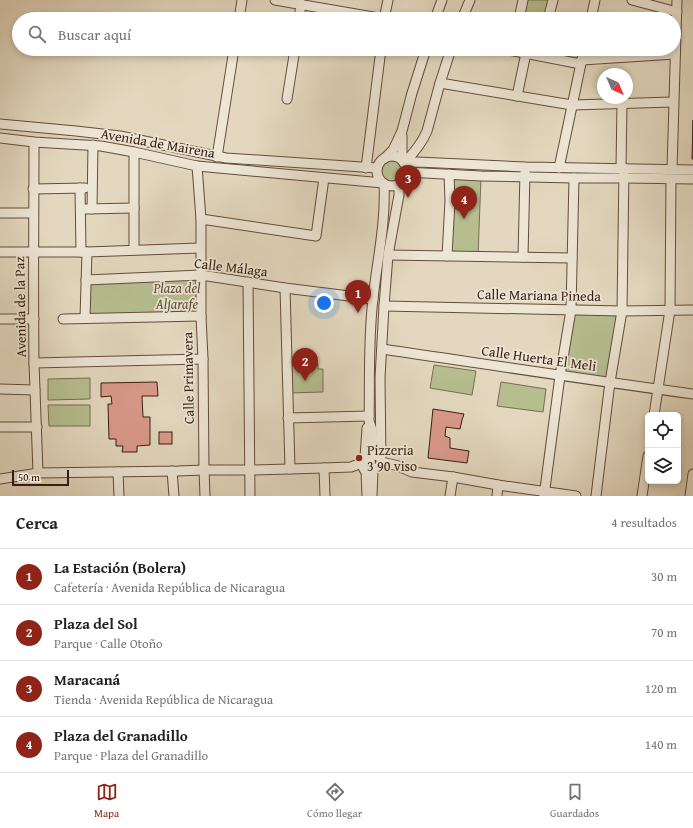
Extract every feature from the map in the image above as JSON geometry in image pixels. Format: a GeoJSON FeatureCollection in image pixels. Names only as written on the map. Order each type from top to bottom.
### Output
{"type":"FeatureCollection","features":[{"type":"Feature","properties":{"kind":"street"},"geometry":{"type":"LineString","coordinates":[[240,12],[242,0]]}},
{"type":"Feature","properties":{"kind":"street"},"geometry":{"type":"LineString","coordinates":[[275,0],[347,12]]}},
{"type":"Feature","properties":{"kind":"street"},"geometry":{"type":"LineString","coordinates":[[385,12],[388,0]]}},
{"type":"Feature","properties":{"kind":"street"},"geometry":{"type":"LineString","coordinates":[[438,12],[442,0]]}},
{"type":"Feature","properties":{"kind":"street"},"geometry":{"type":"LineString","coordinates":[[465,12],[470,0]]}},
{"type":"Feature","properties":{"kind":"street"},"geometry":{"type":"LineString","coordinates":[[520,12],[523,0]]}},
{"type":"Feature","properties":{"kind":"street"},"geometry":{"type":"LineString","coordinates":[[549,12],[552,0]]}},
{"type":"Feature","properties":{"kind":"street"},"geometry":{"type":"LineString","coordinates":[[592,12],[595,0]]}},
{"type":"Feature","properties":{"kind":"street"},"geometry":{"type":"LineString","coordinates":[[632,0],[676,12],[677,0]]}},
{"type":"Feature","properties":{"kind":"street"},"geometry":{"type":"LineString","coordinates":[[217,157],[233,56]]}},
{"type":"Feature","properties":{"kind":"street"},"geometry":{"type":"LineString","coordinates":[[287,99],[294,56]]}},
{"type":"Feature","properties":{"kind":"street"},"geometry":{"type":"LineString","coordinates":[[366,168],[380,56]]}},
{"type":"Feature","properties":{"kind":"street"},"geometry":{"type":"LineString","coordinates":[[372,496],[372,430],[369,418],[369,347],[385,197],[384,184],[378,176],[381,163],[393,150],[402,131],[424,56]]}},
{"type":"Feature","properties":{"kind":"street"},"geometry":{"type":"LineString","coordinates":[[404,165],[425,136],[449,56]]}},
{"type":"Feature","properties":{"kind":"street"},"geometry":{"type":"LineString","coordinates":[[517,96],[525,56]]}},
{"type":"Feature","properties":{"kind":"street"},"geometry":{"type":"LineString","coordinates":[[557,56],[582,62],[652,56]]}},
{"type":"Feature","properties":{"kind":"street"},"geometry":{"type":"LineString","coordinates":[[559,168],[583,56]]}},
{"type":"Feature","properties":{"kind":"street"},"geometry":{"type":"LineString","coordinates":[[672,169],[675,56]]}},
{"type":"Feature","properties":{"kind":"street"},"geometry":{"type":"LineString","coordinates":[[440,83],[572,106],[622,104],[622,311],[610,382],[596,496]]}},
{"type":"Feature","properties":{"kind":"street"},"geometry":{"type":"LineString","coordinates":[[633,104],[673,102]]}},
{"type":"Feature","properties":{"kind":"street"},"geometry":{"type":"LineString","coordinates":[[0,124],[120,136],[217,157],[366,168],[394,157],[398,158],[404,165],[449,174],[574,178],[623,171],[672,179],[693,180]]}},
{"type":"Feature","properties":{"kind":"street"},"geometry":{"type":"LineString","coordinates":[[383,224],[398,185],[404,179],[402,131]]}},
{"type":"Feature","properties":{"kind":"street","name":"Avenida de Mairena"},"geometry":{"type":"LineString","coordinates":[[0,138],[34,142],[101,146],[197,166],[384,184]]}},
{"type":"Feature","properties":{"kind":"street","name":"Avenida de la Paz"},"geometry":{"type":"LineString","coordinates":[[34,142],[34,363],[38,473]]}},
{"type":"Feature","properties":{"kind":"street"},"geometry":{"type":"LineString","coordinates":[[92,209],[93,145]]}},
{"type":"Feature","properties":{"kind":"street"},"geometry":{"type":"LineString","coordinates":[[369,146],[381,163]]}},
{"type":"Feature","properties":{"kind":"street"},"geometry":{"type":"LineString","coordinates":[[134,152],[134,250]]}},
{"type":"Feature","properties":{"kind":"street"},"geometry":{"type":"LineString","coordinates":[[404,165],[418,162],[623,171],[672,169],[693,170]]}},
{"type":"Feature","properties":{"kind":"street","name":"Calle Primavera"},"geometry":{"type":"LineString","coordinates":[[197,166],[201,219],[200,248],[205,496]]}},
{"type":"Feature","properties":{"kind":"street"},"geometry":{"type":"LineString","coordinates":[[523,257],[524,177],[526,167]]}},
{"type":"Feature","properties":{"kind":"street"},"geometry":{"type":"LineString","coordinates":[[447,256],[450,201],[449,174]]}},
{"type":"Feature","properties":{"kind":"street"},"geometry":{"type":"LineString","coordinates":[[201,219],[316,236],[324,178]]}},
{"type":"Feature","properties":{"kind":"street"},"geometry":{"type":"LineString","coordinates":[[545,494],[560,376],[571,310],[574,178]]}},
{"type":"Feature","properties":{"kind":"street"},"geometry":{"type":"LineString","coordinates":[[654,412],[670,310],[672,179]]}},
{"type":"Feature","properties":{"kind":"street"},"geometry":{"type":"LineString","coordinates":[[384,184],[390,186],[398,185]]}},
{"type":"Feature","properties":{"kind":"street"},"geometry":{"type":"LineString","coordinates":[[367,496],[380,378],[388,255],[399,195],[398,185]]}},
{"type":"Feature","properties":{"kind":"street"},"geometry":{"type":"LineString","coordinates":[[80,188],[86,280],[85,318]]}},
{"type":"Feature","properties":{"kind":"street"},"geometry":{"type":"LineString","coordinates":[[33,189],[92,188]]}},
{"type":"Feature","properties":{"kind":"street"},"geometry":{"type":"LineString","coordinates":[[81,209],[134,208]]}},
{"type":"Feature","properties":{"kind":"street"},"geometry":{"type":"LineString","coordinates":[[0,213],[33,212]]}},
{"type":"Feature","properties":{"kind":"street"},"geometry":{"type":"LineString","coordinates":[[0,252],[84,252],[200,248]]}},
{"type":"Feature","properties":{"kind":"street"},"geometry":{"type":"LineString","coordinates":[[388,255],[572,258]]}},
{"type":"Feature","properties":{"kind":"street","name":"Calle Málaga"},"geometry":{"type":"LineString","coordinates":[[86,280],[201,275],[285,288],[373,299]]}},
{"type":"Feature","properties":{"kind":"street"},"geometry":{"type":"LineString","coordinates":[[248,282],[250,496]]}},
{"type":"Feature","properties":{"kind":"street"},"geometry":{"type":"LineString","coordinates":[[285,288],[290,469]]}},
{"type":"Feature","properties":{"kind":"street","name":"Calle Mariana Pineda"},"geometry":{"type":"LineString","coordinates":[[384,306],[622,311],[693,310]]}},
{"type":"Feature","properties":{"kind":"street"},"geometry":{"type":"LineString","coordinates":[[63,319],[201,316]]}},
{"type":"Feature","properties":{"kind":"street"},"geometry":{"type":"LineString","coordinates":[[0,320],[34,319]]}},
{"type":"Feature","properties":{"kind":"street","name":"Calle Huerta El Meli"},"geometry":{"type":"LineString","coordinates":[[382,349],[560,376],[693,394]]}},
{"type":"Feature","properties":{"kind":"street"},"geometry":{"type":"LineString","coordinates":[[34,363],[203,359]]}},
{"type":"Feature","properties":{"kind":"street"},"geometry":{"type":"LineString","coordinates":[[0,390],[35,390]]}},
{"type":"Feature","properties":{"kind":"street"},"geometry":{"type":"LineString","coordinates":[[288,418],[369,418]]}},
{"type":"Feature","properties":{"kind":"street"},"geometry":{"type":"LineString","coordinates":[[0,427],[37,427]]}},
{"type":"Feature","properties":{"kind":"street"},"geometry":{"type":"LineString","coordinates":[[0,478],[38,473],[400,466],[405,470],[412,472],[453,477],[545,494],[576,496]]}},
{"type":"Feature","properties":{"kind":"street"},"geometry":{"type":"LineString","coordinates":[[324,468],[325,496]]}},
{"type":"Feature","properties":{"kind":"street"},"geometry":{"type":"LineString","coordinates":[[172,471],[174,496]]}},
{"type":"Feature","properties":{"kind":"street"},"geometry":{"type":"LineString","coordinates":[[118,472],[118,496]]}},
{"type":"Feature","properties":{"kind":"street"},"geometry":{"type":"LineString","coordinates":[[690,496],[693,474]]}},
{"type":"Feature","properties":{"kind":"street"},"geometry":{"type":"LineString","coordinates":[[642,496],[645,476]]}},
{"type":"Feature","properties":{"kind":"street"},"geometry":{"type":"LineString","coordinates":[[450,496],[453,477]]}},
{"type":"Feature","properties":{"kind":"street"},"geometry":{"type":"LineString","coordinates":[[497,496],[498,485]]}},
{"type":"Feature","properties":{"kind":"green space"},"geometry":{"type":"Polygon","coordinates":[[[525,0],[550,0],[547,12],[522,12],[525,0]]]}},
{"type":"Feature","properties":{"kind":"green space"},"geometry":{"type":"Polygon","coordinates":[[[392,159],[401,162],[404,171],[401,180],[392,183],[383,180],[380,171],[383,162],[392,159]]]}},
{"type":"Feature","properties":{"kind":"green space"},"geometry":{"type":"Polygon","coordinates":[[[449,174],[481,176],[478,257],[447,256],[449,174]]]}},
{"type":"Feature","properties":{"kind":"green space","name":"Plaza del Aljarafe"},"geometry":{"type":"Polygon","coordinates":[[[201,275],[201,316],[85,318],[86,280],[201,275]]]}},
{"type":"Feature","properties":{"kind":"green space"},"geometry":{"type":"Polygon","coordinates":[[[571,310],[622,311],[610,382],[560,376],[571,310]]]}},
{"type":"Feature","properties":{"kind":"green space"},"geometry":{"type":"Polygon","coordinates":[[[287,364],[318,364],[318,369],[323,369],[323,392],[288,393],[287,364]]]}},
{"type":"Feature","properties":{"kind":"green space"},"geometry":{"type":"Polygon","coordinates":[[[434,365],[476,371],[472,395],[430,388],[434,365]]]}},
{"type":"Feature","properties":{"kind":"green space"},"geometry":{"type":"Polygon","coordinates":[[[90,378],[90,399],[48,400],[48,379],[90,378]]]}},
{"type":"Feature","properties":{"kind":"green space"},"geometry":{"type":"Polygon","coordinates":[[[501,382],[546,389],[543,412],[497,406],[501,382]]]}},
{"type":"Feature","properties":{"kind":"green space"},"geometry":{"type":"Polygon","coordinates":[[[48,405],[90,405],[90,426],[49,426],[48,405]]]}},
{"type":"Feature","properties":{"kind":"building"},"geometry":{"type":"Polygon","coordinates":[[[693,120],[693,159],[692,159],[693,120]]]}},
{"type":"Feature","properties":{"kind":"building"},"geometry":{"type":"Polygon","coordinates":[[[157,382],[158,396],[142,396],[143,417],[150,417],[150,445],[137,446],[137,452],[122,452],[123,446],[116,446],[116,439],[109,439],[108,404],[112,404],[111,396],[101,397],[101,383],[157,382]]]}},
{"type":"Feature","properties":{"kind":"building"},"geometry":{"type":"Polygon","coordinates":[[[433,409],[464,414],[460,429],[446,427],[445,436],[450,438],[450,448],[469,451],[467,463],[428,458],[433,409]]]}},
{"type":"Feature","properties":{"kind":"building"},"geometry":{"type":"Polygon","coordinates":[[[159,432],[172,432],[172,444],[159,444],[159,432]]]}},
{"type":"Feature","properties":{"kind":"place","name":"Maracaná"},"geometry":{"type":"Point","coordinates":[408,198]}},
{"type":"Feature","properties":{"kind":"place","name":"Plaza del Granadillo"},"geometry":{"type":"Point","coordinates":[464,219]}},
{"type":"Feature","properties":{"kind":"place","name":"La Estación (Bolera)"},"geometry":{"type":"Point","coordinates":[358,313]}},
{"type":"Feature","properties":{"kind":"place","name":"Plaza del Sol"},"geometry":{"type":"Point","coordinates":[305,381]}},
{"type":"Feature","properties":{"kind":"place","name":"Pizzeria 3’90 viso"},"geometry":{"type":"Point","coordinates":[359,458]}}]}
